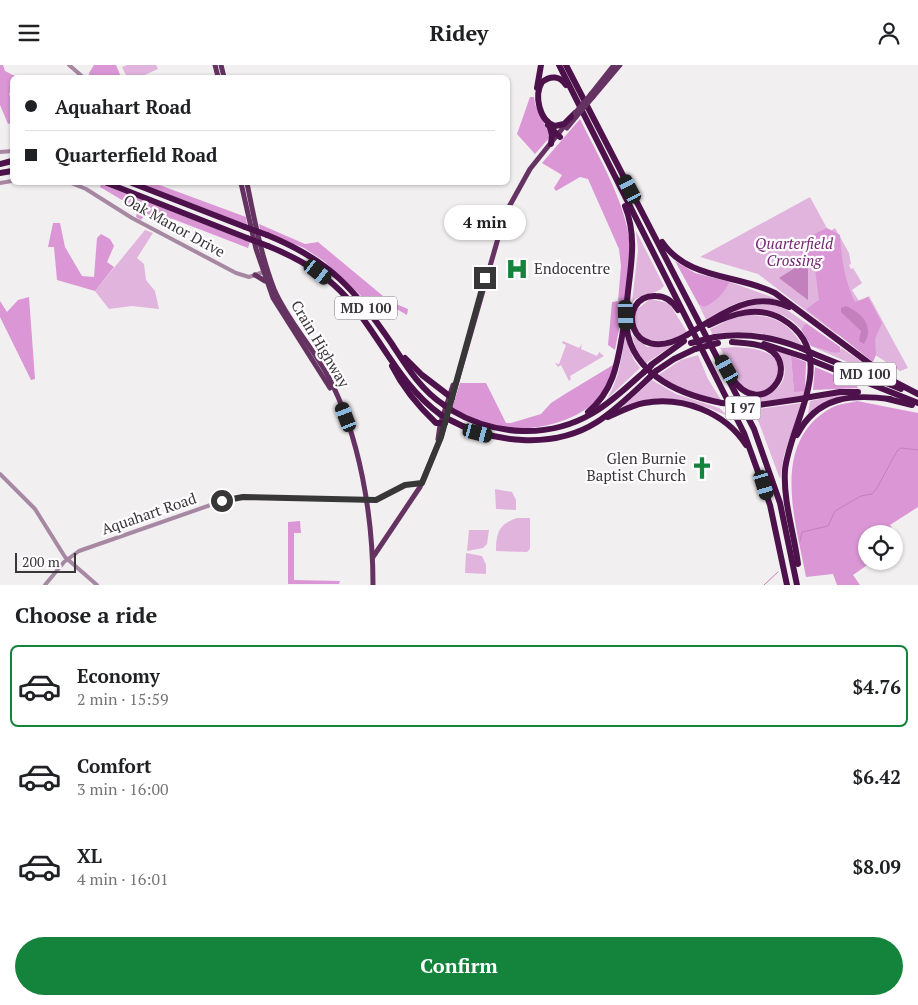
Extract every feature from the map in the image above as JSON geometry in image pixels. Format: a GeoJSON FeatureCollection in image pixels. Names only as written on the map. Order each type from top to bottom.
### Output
{"type":"FeatureCollection","features":[{"type":"Feature","properties":{"kind":"highway"},"geometry":{"type":"LineString","coordinates":[[541,65],[536,100],[541,116],[550,126],[552,133],[557,137]]}},
{"type":"Feature","properties":{"kind":"highway","name":"I 97"},"geometry":{"type":"LineString","coordinates":[[559,65],[618,165],[747,415],[765,457],[788,533],[798,585]]}},
{"type":"Feature","properties":{"kind":"highway"},"geometry":{"type":"LineString","coordinates":[[568,65],[591,120]]}},
{"type":"Feature","properties":{"kind":"highway"},"geometry":{"type":"LineString","coordinates":[[557,137],[541,109],[538,95],[540,85],[550,77],[558,77],[563,81],[591,120]]}},
{"type":"Feature","properties":{"kind":"highway"},"geometry":{"type":"LineString","coordinates":[[550,126],[562,125],[575,115]]}},
{"type":"Feature","properties":{"kind":"highway","name":"I 97"},"geometry":{"type":"LineString","coordinates":[[591,120],[617,180],[744,433],[764,485],[778,535],[787,585]]}},
{"type":"Feature","properties":{"kind":"highway"},"geometry":{"type":"LineString","coordinates":[[618,165],[660,239],[677,259],[702,272],[769,290],[889,378],[918,395]]}},
{"type":"Feature","properties":{"kind":"highway"},"geometry":{"type":"LineString","coordinates":[[525,432],[574,420],[587,413],[603,398],[616,372],[634,262],[634,242],[628,212],[617,180]]}},
{"type":"Feature","properties":{"kind":"highway","name":"MD 100"},"geometry":{"type":"LineString","coordinates":[[112,185],[296,258],[328,280],[347,298],[411,388],[441,415],[444,422],[483,434],[526,440],[559,437],[596,423],[650,377],[653,367]]}},
{"type":"Feature","properties":{"kind":"highway","name":"MD 100"},"geometry":{"type":"LineString","coordinates":[[137,185],[267,235],[299,249],[324,265],[354,292],[419,382],[451,410],[471,421],[492,428],[525,432],[557,428],[584,418],[608,403],[644,372],[674,359],[691,341],[717,340],[742,335],[760,336],[801,348],[918,395]]}},
{"type":"Feature","properties":{"kind":"highway"},"geometry":{"type":"LineString","coordinates":[[691,341],[667,344],[646,343],[632,328],[634,310],[639,302],[648,297],[658,296],[668,299],[680,312],[710,365]]}},
{"type":"Feature","properties":{"kind":"highway"},"geometry":{"type":"LineString","coordinates":[[653,367],[691,341],[708,324],[741,304],[763,301],[789,307],[820,327]]}},
{"type":"Feature","properties":{"kind":"highway"},"geometry":{"type":"LineString","coordinates":[[628,304],[626,327],[636,356],[648,371],[662,382],[682,392],[722,403],[751,406],[848,392],[918,405]]}},
{"type":"Feature","properties":{"kind":"highway"},"geometry":{"type":"LineString","coordinates":[[693,309],[740,388],[756,395],[770,391],[777,384],[781,375],[781,366],[775,355],[758,345],[732,342]]}},
{"type":"Feature","properties":{"kind":"highway"},"geometry":{"type":"LineString","coordinates":[[708,324],[740,314],[765,313],[788,323],[803,341],[810,364],[810,381],[805,403],[786,461],[786,492],[798,585]]}},
{"type":"Feature","properties":{"kind":"highway"},"geometry":{"type":"LineString","coordinates":[[375,319],[412,365],[450,397]]}},
{"type":"Feature","properties":{"kind":"highway"},"geometry":{"type":"LineString","coordinates":[[375,337],[410,395],[436,423],[444,422]]}},
{"type":"Feature","properties":{"kind":"highway","name":"MD 100"},"geometry":{"type":"LineString","coordinates":[[717,340],[770,345],[804,357],[918,405]]}},
{"type":"Feature","properties":{"kind":"highway"},"geometry":{"type":"LineString","coordinates":[[786,461],[804,424],[826,405],[852,396],[890,399]]}},
{"type":"Feature","properties":{"kind":"highway"},"geometry":{"type":"LineString","coordinates":[[596,423],[633,406],[651,402],[676,403],[702,409],[717,416],[737,432],[745,443],[764,485]]}},
{"type":"Feature","properties":{"kind":"main road"},"geometry":{"type":"LineString","coordinates":[[372,557],[422,483],[444,422],[505,215],[530,169],[592,95],[614,65]]}},
{"type":"Feature","properties":{"kind":"main road"},"geometry":{"type":"LineString","coordinates":[[592,95],[621,65]]}},
{"type":"Feature","properties":{"kind":"main road","name":"Crain Highway"},"geometry":{"type":"LineString","coordinates":[[242,185],[266,271],[281,302],[327,375],[339,400]]}},
{"type":"Feature","properties":{"kind":"main road","name":"Crain Highway"},"geometry":{"type":"LineString","coordinates":[[247,185],[267,283],[283,315],[339,400]]}},
{"type":"Feature","properties":{"kind":"main road"},"geometry":{"type":"LineString","coordinates":[[255,275],[267,283]]}},
{"type":"Feature","properties":{"kind":"main road"},"geometry":{"type":"LineString","coordinates":[[339,400],[353,439],[365,500],[371,542],[372,585]]}},
{"type":"Feature","properties":{"kind":"main road"},"geometry":{"type":"LineString","coordinates":[[371,542],[380,541],[388,533]]}},
{"type":"Feature","properties":{"kind":"street"},"geometry":{"type":"LineString","coordinates":[[69,65],[81,75]]}},
{"type":"Feature","properties":{"kind":"street","name":"Oak Manor Drive"},"geometry":{"type":"LineString","coordinates":[[77,185],[132,218],[236,273],[246,276],[255,275]]}},
{"type":"Feature","properties":{"kind":"street"},"geometry":{"type":"LineString","coordinates":[[255,275],[266,271]]}},
{"type":"Feature","properties":{"kind":"street"},"geometry":{"type":"LineString","coordinates":[[0,474],[35,509],[66,559],[97,585]]}},
{"type":"Feature","properties":{"kind":"street","name":"Aquahart Road"},"geometry":{"type":"LineString","coordinates":[[45,585],[66,559],[79,551],[228,499],[243,497],[380,500],[405,485],[422,483]]}},
{"type":"Feature","properties":{"kind":"green space"},"geometry":{"type":"Polygon","coordinates":[[[127,65],[156,65],[158,69],[144,75],[126,75],[122,67],[127,65]]]}},
{"type":"Feature","properties":{"kind":"green space","name":"Quarterfield Crossing"},"geometry":{"type":"Polygon","coordinates":[[[810,197],[829,232],[835,228],[849,253],[851,264],[849,265],[862,283],[852,290],[859,301],[869,296],[908,368],[900,371],[863,347],[835,333],[758,274],[700,257],[810,197]]]}},
{"type":"Feature","properties":{"kind":"green space"},"geometry":{"type":"Polygon","coordinates":[[[145,230],[153,233],[137,258],[144,264],[146,280],[155,291],[159,309],[132,306],[109,309],[95,291],[145,230]]]}},
{"type":"Feature","properties":{"kind":"green space"},"geometry":{"type":"Polygon","coordinates":[[[636,231],[664,286],[632,302],[638,250],[636,231]]]}},
{"type":"Feature","properties":{"kind":"green space"},"geometry":{"type":"Polygon","coordinates":[[[730,282],[780,300],[758,298],[741,301],[706,320],[699,305],[704,307],[727,287],[730,282]]]}},
{"type":"Feature","properties":{"kind":"green space"},"geometry":{"type":"Polygon","coordinates":[[[650,299],[669,303],[687,332],[666,340],[643,339],[634,324],[635,311],[650,299]]]}},
{"type":"Feature","properties":{"kind":"green space"},"geometry":{"type":"Polygon","coordinates":[[[769,304],[783,307],[806,323],[801,329],[783,315],[763,311],[721,316],[744,306],[769,304]]]}},
{"type":"Feature","properties":{"kind":"green space"},"geometry":{"type":"Polygon","coordinates":[[[756,315],[779,322],[792,331],[802,345],[758,333],[712,334],[710,329],[731,319],[756,315]]]}},
{"type":"Feature","properties":{"kind":"green space"},"geometry":{"type":"Polygon","coordinates":[[[632,335],[647,347],[673,345],[645,364],[637,354],[632,335]]]}},
{"type":"Feature","properties":{"kind":"green space"},"geometry":{"type":"Polygon","coordinates":[[[625,337],[634,360],[640,368],[607,399],[617,377],[625,337]]]}},
{"type":"Feature","properties":{"kind":"green space"},"geometry":{"type":"Polygon","coordinates":[[[563,341],[579,348],[582,344],[581,349],[597,356],[599,352],[604,356],[570,376],[571,379],[569,381],[561,365],[558,367],[555,363],[559,364],[566,345],[562,343],[563,341]]]}},
{"type":"Feature","properties":{"kind":"green space"},"geometry":{"type":"Polygon","coordinates":[[[811,346],[834,353],[841,349],[840,347],[890,381],[811,346]]]}},
{"type":"Feature","properties":{"kind":"green space"},"geometry":{"type":"Polygon","coordinates":[[[735,347],[765,352],[776,360],[779,367],[777,377],[766,391],[750,392],[739,383],[720,348],[735,347]]]}},
{"type":"Feature","properties":{"kind":"green space"},"geometry":{"type":"Polygon","coordinates":[[[776,350],[791,356],[794,391],[805,391],[804,396],[748,403],[744,396],[755,397],[774,391],[784,378],[785,369],[776,350]]]}},
{"type":"Feature","properties":{"kind":"green space"},"geometry":{"type":"Polygon","coordinates":[[[698,355],[708,379],[721,400],[693,393],[657,376],[681,360],[698,355]]]}},
{"type":"Feature","properties":{"kind":"green space"},"geometry":{"type":"Polygon","coordinates":[[[652,380],[676,394],[719,408],[728,416],[699,405],[675,400],[664,400],[621,408],[652,380]]]}},
{"type":"Feature","properties":{"kind":"green space"},"geometry":{"type":"Polygon","coordinates":[[[850,395],[820,405],[808,414],[810,401],[850,395]]]}},
{"type":"Feature","properties":{"kind":"green space"},"geometry":{"type":"Polygon","coordinates":[[[802,403],[784,455],[780,479],[759,423],[751,410],[802,403]]]}},
{"type":"Feature","properties":{"kind":"green space"},"geometry":{"type":"Polygon","coordinates":[[[495,489],[512,492],[516,500],[516,510],[496,509],[495,489]]]}},
{"type":"Feature","properties":{"kind":"green space"},"geometry":{"type":"Polygon","coordinates":[[[517,518],[530,518],[530,549],[527,552],[496,551],[498,534],[502,526],[517,518]]]}},
{"type":"Feature","properties":{"kind":"green space"},"geometry":{"type":"Polygon","coordinates":[[[469,530],[489,530],[487,544],[483,548],[467,551],[469,530]]]}},
{"type":"Feature","properties":{"kind":"green space"},"geometry":{"type":"Polygon","coordinates":[[[466,553],[482,556],[486,565],[486,574],[465,573],[466,553]]]}},
{"type":"Feature","properties":{"kind":"shaded area"},"geometry":{"type":"Polygon","coordinates":[[[0,65],[3,65],[5,71],[13,75],[10,75],[10,124],[8,124],[0,105],[0,65]]]}},
{"type":"Feature","properties":{"kind":"shaded area"},"geometry":{"type":"Polygon","coordinates":[[[94,65],[116,65],[120,75],[89,75],[94,65]]]}},
{"type":"Feature","properties":{"kind":"shaded area"},"geometry":{"type":"Polygon","coordinates":[[[530,97],[534,97],[537,109],[550,137],[535,154],[517,134],[530,97]]]}},
{"type":"Feature","properties":{"kind":"shaded area"},"geometry":{"type":"Polygon","coordinates":[[[580,119],[617,195],[623,211],[630,244],[630,269],[615,350],[608,345],[612,302],[618,301],[621,266],[619,249],[588,179],[580,177],[556,191],[554,188],[562,175],[542,163],[580,119]]]}},
{"type":"Feature","properties":{"kind":"shaded area"},"geometry":{"type":"Polygon","coordinates":[[[104,185],[250,242],[248,248],[173,219],[146,214],[141,220],[136,217],[137,212],[132,206],[100,187],[104,185]]]}},
{"type":"Feature","properties":{"kind":"shaded area"},"geometry":{"type":"Polygon","coordinates":[[[145,185],[159,185],[246,217],[247,225],[145,185]]]}},
{"type":"Feature","properties":{"kind":"shaded area"},"geometry":{"type":"Polygon","coordinates":[[[53,223],[60,223],[65,247],[82,276],[94,277],[97,238],[101,234],[110,239],[114,246],[107,262],[114,267],[95,291],[57,280],[54,247],[48,247],[53,223]]]}},
{"type":"Feature","properties":{"kind":"shaded area"},"geometry":{"type":"Polygon","coordinates":[[[259,224],[305,244],[318,242],[389,301],[408,309],[407,315],[393,307],[377,311],[324,261],[304,248],[260,230],[259,224]]]}},
{"type":"Feature","properties":{"kind":"shaded area"},"geometry":{"type":"Polygon","coordinates":[[[827,228],[840,235],[844,269],[855,302],[868,297],[882,323],[875,339],[876,355],[873,362],[806,309],[819,300],[814,261],[801,253],[797,242],[827,228]]]}},
{"type":"Feature","properties":{"kind":"shaded area"},"geometry":{"type":"Polygon","coordinates":[[[675,261],[695,273],[730,282],[719,297],[704,307],[699,305],[675,261]]]}},
{"type":"Feature","properties":{"kind":"shaded area"},"geometry":{"type":"Polygon","coordinates":[[[803,263],[808,267],[808,300],[779,278],[803,263]]]}},
{"type":"Feature","properties":{"kind":"shaded area"},"geometry":{"type":"Polygon","coordinates":[[[29,297],[35,379],[31,380],[0,317],[0,301],[7,312],[18,300],[29,297]]]}},
{"type":"Feature","properties":{"kind":"shaded area"},"geometry":{"type":"Polygon","coordinates":[[[846,306],[865,321],[868,332],[864,344],[859,341],[861,331],[841,312],[841,308],[846,306]]]}},
{"type":"Feature","properties":{"kind":"shaded area"},"geometry":{"type":"Polygon","coordinates":[[[806,323],[840,347],[840,352],[834,353],[811,346],[801,329],[806,323]]]}},
{"type":"Feature","properties":{"kind":"shaded area"},"geometry":{"type":"Polygon","coordinates":[[[791,356],[806,362],[805,391],[794,392],[791,356]]]}},
{"type":"Feature","properties":{"kind":"shaded area"},"geometry":{"type":"Polygon","coordinates":[[[613,365],[609,381],[602,394],[591,405],[577,415],[545,426],[513,428],[497,426],[452,408],[460,383],[486,383],[506,423],[511,423],[541,414],[551,403],[613,365]]]}},
{"type":"Feature","properties":{"kind":"shaded area"},"geometry":{"type":"Polygon","coordinates":[[[815,367],[856,384],[858,388],[813,390],[815,367]]]}},
{"type":"Feature","properties":{"kind":"shaded area"},"geometry":{"type":"Polygon","coordinates":[[[857,401],[918,413],[918,507],[890,525],[858,525],[858,570],[860,570],[853,575],[860,585],[837,585],[833,574],[806,577],[793,509],[793,462],[800,441],[812,423],[831,408],[857,401]]]}},
{"type":"Feature","properties":{"kind":"shaded area"},"geometry":{"type":"Polygon","coordinates":[[[300,521],[301,533],[294,533],[294,580],[340,581],[339,584],[288,584],[288,522],[300,521]]]}},
{"type":"Feature","properties":{"kind":"waterway"},"geometry":{"type":"LineString","coordinates":[[800,541],[802,532],[828,526],[835,511],[861,496],[872,494],[897,451],[901,448],[918,450]]}},
{"type":"Feature","properties":{"kind":"waterway"},"geometry":{"type":"LineString","coordinates":[[764,585],[778,572]]}},
{"type":"Feature","properties":{"kind":"place","name":"Endocentre"},"geometry":{"type":"Point","coordinates":[517,269]}},
{"type":"Feature","properties":{"kind":"place","name":"Glen Burnie Baptist Church"},"geometry":{"type":"Point","coordinates":[702,468]}},
{"type":"Feature","properties":{"kind":"route"},"geometry":{"type":"LineString","coordinates":[[222,501],[243,497],[380,500],[405,485],[422,483],[429,469],[438,439],[441,437],[485,278]]}}]}
